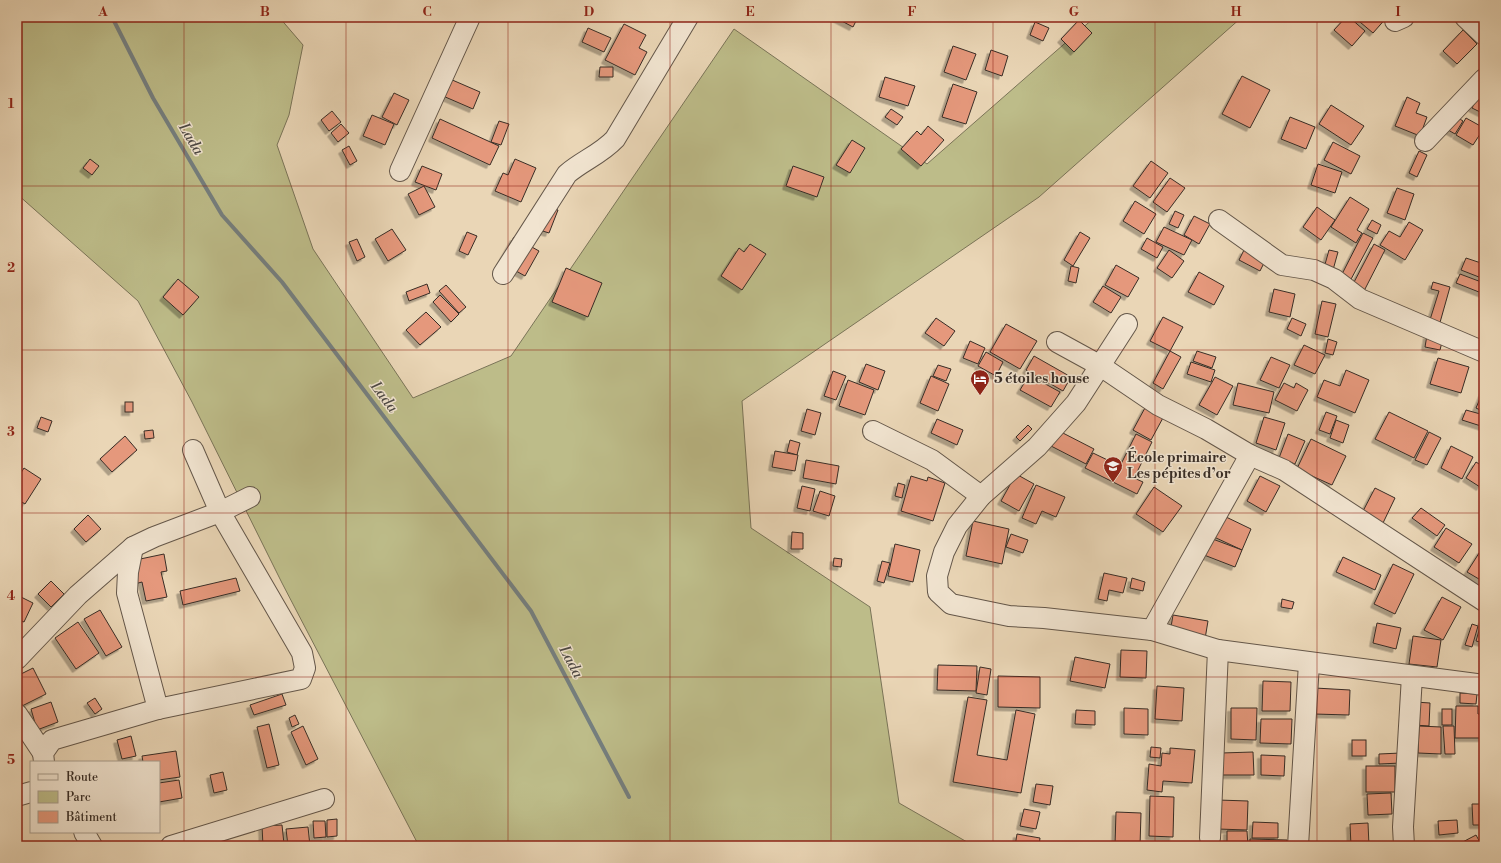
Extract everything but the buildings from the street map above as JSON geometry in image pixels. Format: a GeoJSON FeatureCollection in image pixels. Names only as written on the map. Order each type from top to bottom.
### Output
{"type":"FeatureCollection","features":[{"type":"Feature","properties":{"kind":"street"},"geometry":{"type":"LineString","coordinates":[[400,171],[470,17]]}},
{"type":"Feature","properties":{"kind":"street"},"geometry":{"type":"LineString","coordinates":[[503,274],[567,174],[578,165],[604,150],[616,140],[688,17]]}},
{"type":"Feature","properties":{"kind":"street"},"geometry":{"type":"LineString","coordinates":[[1465,17],[1484,35]]}},
{"type":"Feature","properties":{"kind":"street"},"geometry":{"type":"LineString","coordinates":[[1425,141],[1484,79]]}},
{"type":"Feature","properties":{"kind":"street"},"geometry":{"type":"LineString","coordinates":[[1219,220],[1282,265],[1314,270],[1334,279],[1360,298],[1484,352]]}},
{"type":"Feature","properties":{"kind":"street"},"geometry":{"type":"LineString","coordinates":[[1127,324],[1099,365],[1076,403],[1037,447],[981,496],[956,526],[944,552],[937,576],[938,592],[951,604],[1009,616],[1044,618],[1152,630],[1218,650],[1276,656],[1309,663],[1484,685]]}},
{"type":"Feature","properties":{"kind":"street"},"geometry":{"type":"LineString","coordinates":[[1057,342],[1099,365],[1158,405],[1206,429],[1250,455],[1284,470],[1484,601]]}},
{"type":"Feature","properties":{"kind":"street"},"geometry":{"type":"LineString","coordinates":[[873,431],[932,460],[981,496]]}},
{"type":"Feature","properties":{"kind":"street"},"geometry":{"type":"LineString","coordinates":[[44,757],[52,740],[158,709],[301,679],[305,668],[302,653],[220,512],[192,450]]}},
{"type":"Feature","properties":{"kind":"street"},"geometry":{"type":"LineString","coordinates":[[1152,630],[1250,455]]}},
{"type":"Feature","properties":{"kind":"street"},"geometry":{"type":"LineString","coordinates":[[17,659],[78,595],[134,547],[154,537],[220,512],[250,497]]}},
{"type":"Feature","properties":{"kind":"street"},"geometry":{"type":"LineString","coordinates":[[134,547],[128,572],[127,594],[158,709]]}},
{"type":"Feature","properties":{"kind":"street"},"geometry":{"type":"LineString","coordinates":[[1210,838],[1218,650]]}},
{"type":"Feature","properties":{"kind":"street"},"geometry":{"type":"LineString","coordinates":[[1298,846],[1309,663]]}},
{"type":"Feature","properties":{"kind":"street"},"geometry":{"type":"LineString","coordinates":[[1404,846],[1403,827],[1412,676]]}},
{"type":"Feature","properties":{"kind":"street"},"geometry":{"type":"LineString","coordinates":[[17,714],[44,757]]}},
{"type":"Feature","properties":{"kind":"street"},"geometry":{"type":"LineString","coordinates":[[17,796],[30,792]]}},
{"type":"Feature","properties":{"kind":"street"},"geometry":{"type":"LineString","coordinates":[[171,846],[324,799]]}},
{"type":"Feature","properties":{"kind":"street"},"geometry":{"type":"LineString","coordinates":[[85,833],[92,846]]}},
{"type":"Feature","properties":{"kind":"green space"},"geometry":{"type":"Polygon","coordinates":[[[17,17],[279,17],[303,45],[289,115],[277,145],[313,249],[413,398],[511,356],[734,29],[927,164],[1095,17],[1242,17],[1039,197],[742,401],[751,528],[870,607],[899,803],[974,846],[419,846],[282,583],[192,402],[138,301],[17,194],[17,17]]]}},
{"type":"Feature","properties":{"kind":"waterway","name":"Lada"},"geometry":{"type":"LineString","coordinates":[[112,17],[153,98],[222,215],[282,282],[531,611],[629,797]]}},
{"type":"Feature","properties":{"kind":"place","name":"5 étoiles house"},"geometry":{"type":"Point","coordinates":[980,396]}},
{"type":"Feature","properties":{"kind":"place","name":"École primaire Les pépites d’or"},"geometry":{"type":"Point","coordinates":[1113,483]}}]}
